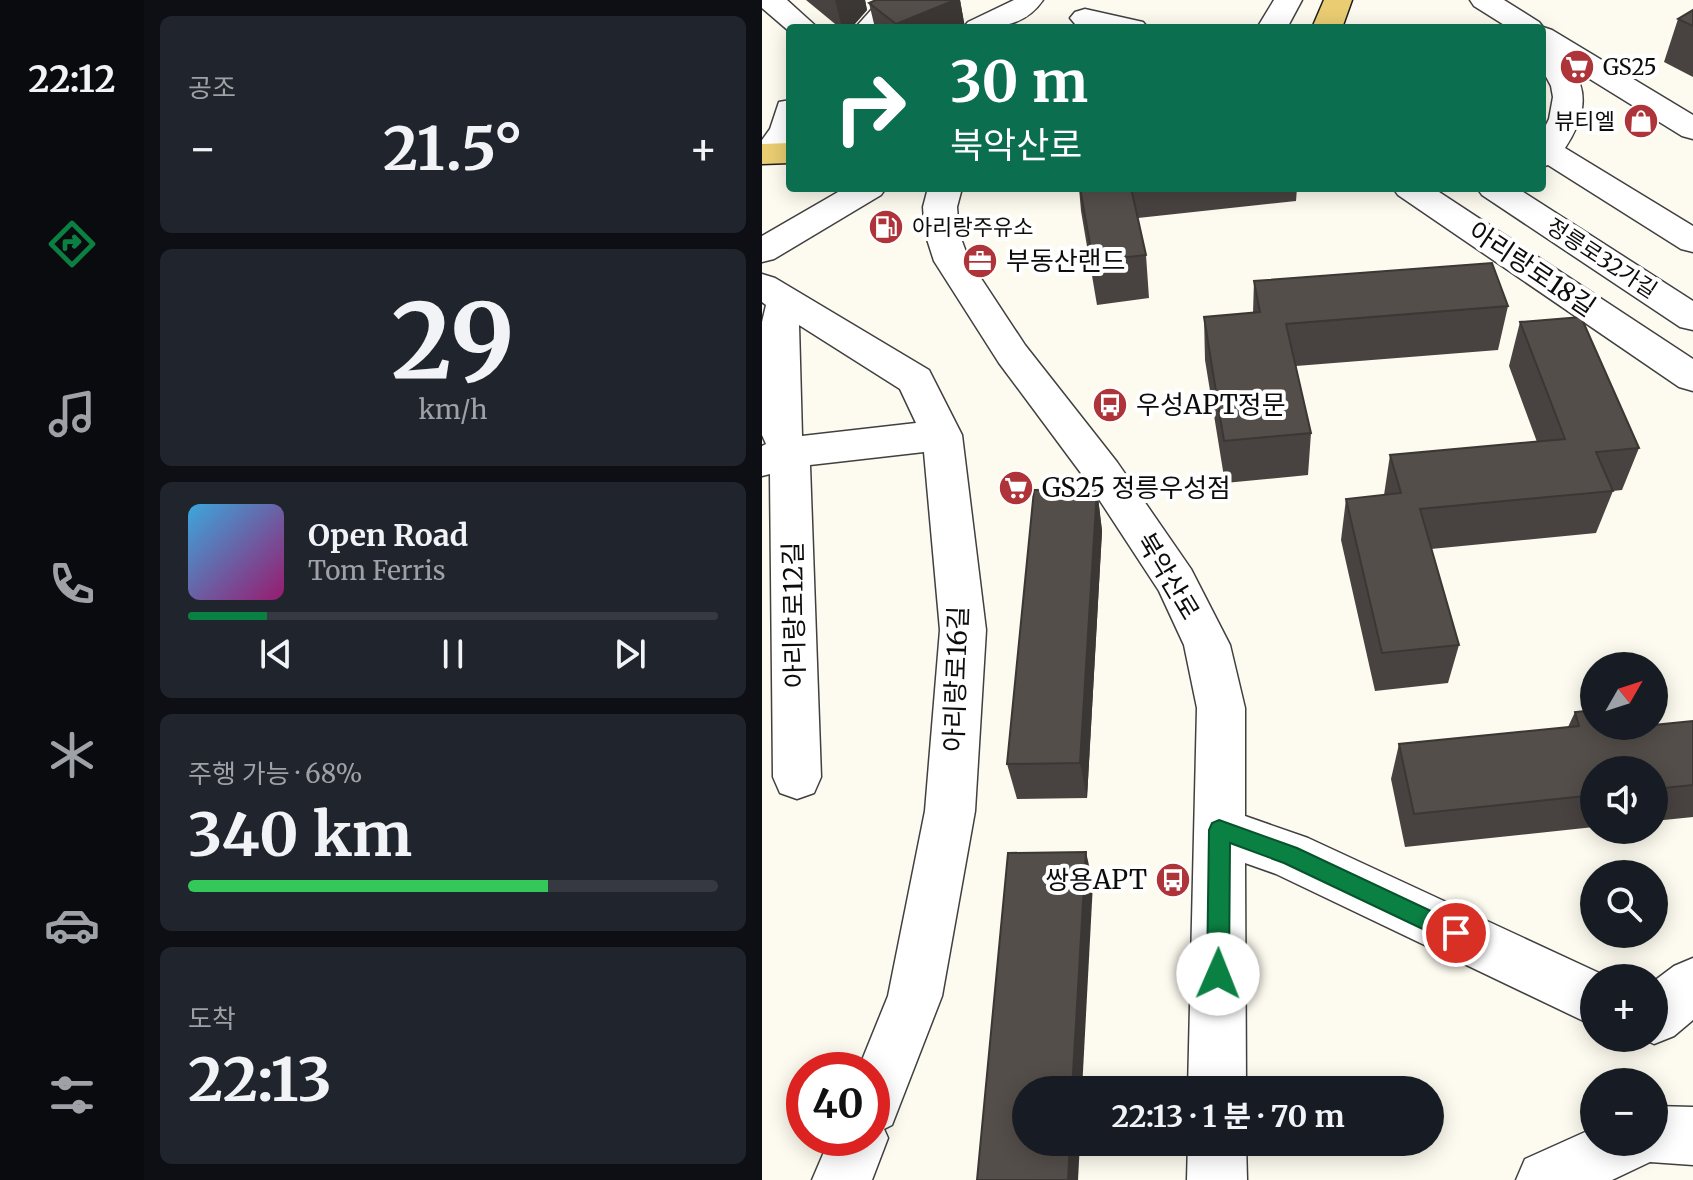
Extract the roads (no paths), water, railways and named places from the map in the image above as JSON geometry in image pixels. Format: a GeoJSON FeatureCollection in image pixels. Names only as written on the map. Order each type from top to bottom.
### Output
{"type":"FeatureCollection","features":[{"type":"Feature","properties":{"kind":"main road"},"geometry":{"type":"LineString","coordinates":[[1329,24],[1338,0]]}},
{"type":"Feature","properties":{"kind":"street"},"geometry":{"type":"LineString","coordinates":[[770,0],[798,24]]}},
{"type":"Feature","properties":{"kind":"street"},"geometry":{"type":"LineString","coordinates":[[987,24],[1022,9],[1029,0]]}},
{"type":"Feature","properties":{"kind":"street"},"geometry":{"type":"LineString","coordinates":[[1274,24],[1288,0]]}},
{"type":"Feature","properties":{"kind":"street"},"geometry":{"type":"LineString","coordinates":[[1484,0],[1523,24]]}},
{"type":"Feature","properties":{"kind":"street"},"geometry":{"type":"LineString","coordinates":[[873,24],[893,1]]}},
{"type":"Feature","properties":{"kind":"street"},"geometry":{"type":"LineString","coordinates":[[1087,15],[1119,24]]}},
{"type":"Feature","properties":{"kind":"street"},"geometry":{"type":"LineString","coordinates":[[1546,38],[1693,129]]}},
{"type":"Feature","properties":{"kind":"street"},"geometry":{"type":"LineString","coordinates":[[1546,55],[1562,74],[1569,91],[1550,147]]}},
{"type":"Feature","properties":{"kind":"street"},"geometry":{"type":"LineString","coordinates":[[773,154],[786,130]]}},
{"type":"Feature","properties":{"kind":"street"},"geometry":{"type":"LineString","coordinates":[[1550,147],[1693,209]]}},
{"type":"Feature","properties":{"kind":"street"},"geometry":{"type":"LineString","coordinates":[[1550,147],[1693,241]]}},
{"type":"Feature","properties":{"kind":"street"},"geometry":{"type":"LineString","coordinates":[[762,251],[862,192]]}},
{"type":"Feature","properties":{"kind":"street","name":"북악산로"},"geometry":{"type":"LineString","coordinates":[[944,192],[940,207],[942,233],[952,261],[1012,354],[1103,473],[1176,581],[1207,645],[1221,708],[1217,1076]]}},
{"type":"Feature","properties":{"kind":"street","name":"아리랑로18길"},"geometry":{"type":"LineString","coordinates":[[1423,197],[1451,192]]}},
{"type":"Feature","properties":{"kind":"street","name":"정릉로32가길"},"geometry":{"type":"LineString","coordinates":[[1501,192],[1685,301]]}},
{"type":"Feature","properties":{"kind":"street","name":"아리랑로18길"},"geometry":{"type":"LineString","coordinates":[[1423,197],[1693,377]]}},
{"type":"Feature","properties":{"kind":"street","name":"아리랑로16길"},"geometry":{"type":"LineString","coordinates":[[773,294],[915,380],[942,435],[963,630],[950,811],[915,996],[890,1059]]}},
{"type":"Feature","properties":{"kind":"street","name":"아리랑로12길"},"geometry":{"type":"LineString","coordinates":[[773,294],[780,324],[781,433],[775,456],[797,777]]}},
{"type":"Feature","properties":{"kind":"street"},"geometry":{"type":"LineString","coordinates":[[1627,333],[1685,301]]}},
{"type":"Feature","properties":{"kind":"street"},"geometry":{"type":"LineString","coordinates":[[775,456],[942,435]]}},
{"type":"Feature","properties":{"kind":"street"},"geometry":{"type":"LineString","coordinates":[[1219,830],[1290,855],[1580,992]]}},
{"type":"Feature","properties":{"kind":"street"},"geometry":{"type":"LineString","coordinates":[[1668,1005],[1693,985]]}},
{"type":"Feature","properties":{"kind":"street"},"geometry":{"type":"LineString","coordinates":[[1668,1135],[1693,1136]]}},
{"type":"Feature","properties":{"kind":"street"},"geometry":{"type":"LineString","coordinates":[[842,1180],[852,1156]]}},
{"type":"Feature","properties":{"kind":"street"},"geometry":{"type":"LineString","coordinates":[[1217,1156],[1217,1180]]}},
{"type":"Feature","properties":{"kind":"street"},"geometry":{"type":"LineString","coordinates":[[1546,1180],[1598,1156]]}},
{"type":"Feature","properties":{"kind":"place","name":"GS25"},"geometry":{"type":"Point","coordinates":[1577,67]}},
{"type":"Feature","properties":{"kind":"place","name":"뷰티엘"},"geometry":{"type":"Point","coordinates":[1641,121]}},
{"type":"Feature","properties":{"kind":"place","name":"아리랑주유소"},"geometry":{"type":"Point","coordinates":[886,227]}},
{"type":"Feature","properties":{"kind":"place","name":"부동산랜드"},"geometry":{"type":"Point","coordinates":[980,261]}},
{"type":"Feature","properties":{"kind":"place","name":"우성APT정문"},"geometry":{"type":"Point","coordinates":[1110,405]}},
{"type":"Feature","properties":{"kind":"place","name":"GS25 정릉우성점"},"geometry":{"type":"Point","coordinates":[1016,488]}},
{"type":"Feature","properties":{"kind":"place","name":"쌍용APT"},"geometry":{"type":"Point","coordinates":[1173,880]}}]}
